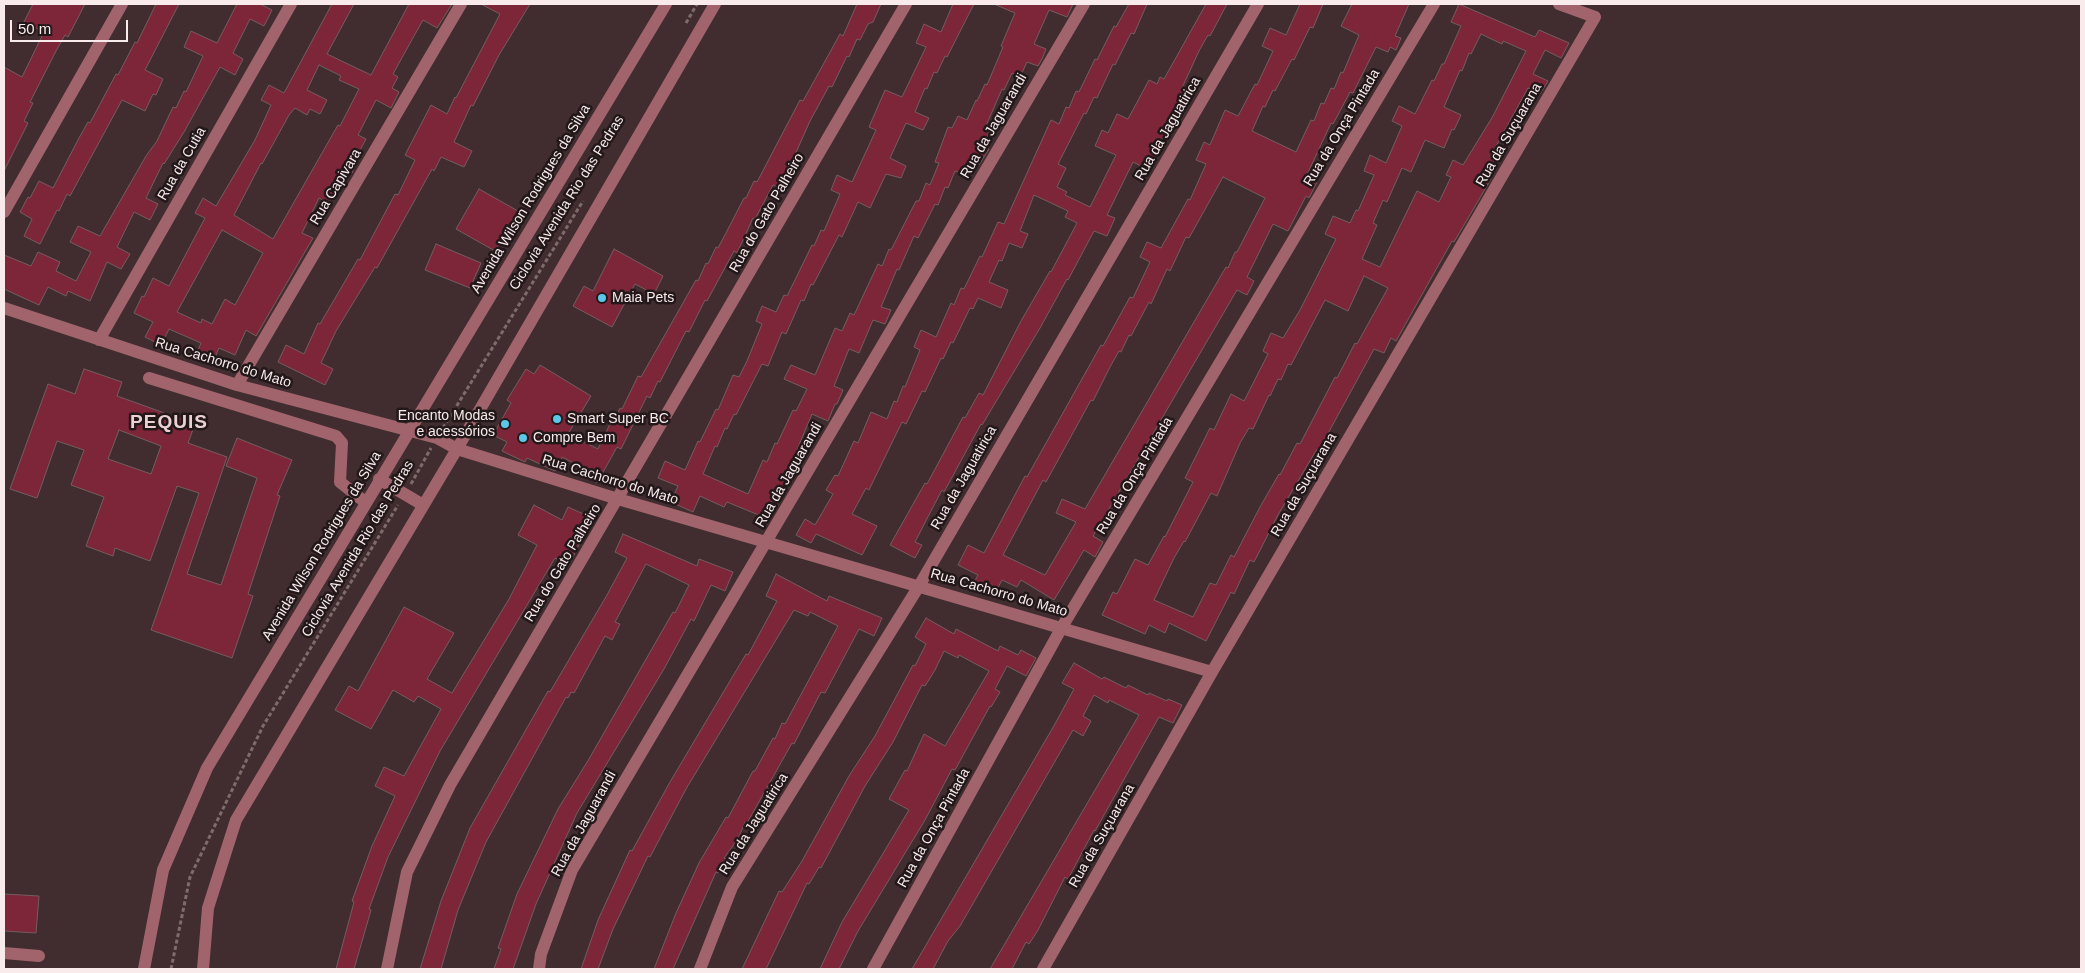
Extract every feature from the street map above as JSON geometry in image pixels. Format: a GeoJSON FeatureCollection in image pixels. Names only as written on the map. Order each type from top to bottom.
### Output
{"type":"FeatureCollection","features":[{"type":"Feature","properties":{"kind":"street"},"geometry":{"type":"LineString","coordinates":[[4,212],[122,4]]}},
{"type":"Feature","properties":{"kind":"street","name":"Rua da Cutia"},"geometry":{"type":"LineString","coordinates":[[99,340],[291,4]]}},
{"type":"Feature","properties":{"kind":"street","name":"Rua Capivara"},"geometry":{"type":"LineString","coordinates":[[236,386],[462,4]]}},
{"type":"Feature","properties":{"kind":"street","name":"Avenida Wilson Rodrigues da Silva"},"geometry":{"type":"LineString","coordinates":[[144,969],[163,870],[206,768],[666,4]]}},
{"type":"Feature","properties":{"kind":"street"},"geometry":{"type":"LineString","coordinates":[[203,969],[208,908],[236,820],[457,449],[715,4]]}},
{"type":"Feature","properties":{"kind":"street","name":"Rua do Gato Palheiro"},"geometry":{"type":"LineString","coordinates":[[387,969],[407,872],[450,784],[906,4]]}},
{"type":"Feature","properties":{"kind":"street","name":"Rua da Jaguarandi"},"geometry":{"type":"LineString","coordinates":[[539,969],[541,954],[572,870],[1084,4]]}},
{"type":"Feature","properties":{"kind":"street","name":"Rua da Jaguatirica"},"geometry":{"type":"LineString","coordinates":[[700,969],[732,887],[919,586],[1258,4]]}},
{"type":"Feature","properties":{"kind":"street","name":"Rua da Onça Pintada"},"geometry":{"type":"LineString","coordinates":[[872,969],[1062,627],[1434,4]]}},
{"type":"Feature","properties":{"kind":"street","name":"Rua da Suçuarana"},"geometry":{"type":"LineString","coordinates":[[1043,969],[1212,672],[1595,17],[1559,4]]}},
{"type":"Feature","properties":{"kind":"street","name":"Rua Cachorro do Mato"},"geometry":{"type":"LineString","coordinates":[[4,308],[236,386],[436,438],[457,449],[618,499],[1212,672]]}},
{"type":"Feature","properties":{"kind":"street"},"geometry":{"type":"LineString","coordinates":[[149,378],[336,436],[342,443],[340,482],[365,502]]}},
{"type":"Feature","properties":{"kind":"street"},"geometry":{"type":"LineString","coordinates":[[380,479],[423,505]]}},
{"type":"Feature","properties":{"kind":"street"},"geometry":{"type":"LineString","coordinates":[[4,954],[39,956]]}},
{"type":"Feature","properties":{"kind":"path"},"geometry":{"type":"LineString","coordinates":[[683,29],[697,4]]}},
{"type":"Feature","properties":{"kind":"path","name":"Ciclovia Avenida Rio das Pedras"},"geometry":{"type":"LineString","coordinates":[[171,969],[190,876],[263,726],[404,495],[436,438],[586,197]]}},
{"type":"Feature","properties":{"kind":"building"},"geometry":{"type":"Polygon","coordinates":[[[33,4],[85,4],[68,37],[65,35],[56,51],[30,102],[33,103],[24,121],[28,123],[4,171],[4,67],[22,77],[44,32],[24,22],[33,4]]]}},
{"type":"Feature","properties":{"kind":"building"},"geometry":{"type":"Polygon","coordinates":[[[156,4],[179,4],[145,70],[163,79],[156,95],[153,94],[145,111],[122,100],[70,196],[67,194],[40,244],[24,236],[32,219],[20,212],[28,197],[30,198],[39,181],[53,188],[88,122],[90,123],[135,42],[137,43],[156,4]]]}},
{"type":"Feature","properties":{"kind":"building"},"geometry":{"type":"Polygon","coordinates":[[[237,4],[260,4],[272,10],[264,26],[250,19],[233,53],[243,59],[235,75],[220,67],[184,132],[163,163],[146,198],[158,204],[150,220],[134,212],[117,247],[130,254],[121,269],[107,262],[90,301],[68,291],[66,296],[48,287],[39,305],[4,289],[4,255],[31,266],[38,252],[60,262],[56,271],[76,281],[91,252],[70,242],[78,226],[100,236],[146,156],[157,141],[173,107],[176,108],[184,91],[186,92],[203,56],[184,47],[191,31],[217,43],[237,4]]]}},
{"type":"Feature","properties":{"kind":"building"},"geometry":{"type":"Polygon","coordinates":[[[332,4],[354,4],[327,54],[371,75],[409,4],[452,4],[437,28],[423,20],[393,74],[398,77],[392,88],[399,92],[391,108],[376,100],[358,135],[366,139],[357,156],[360,157],[352,173],[348,171],[329,203],[319,198],[302,233],[313,238],[256,336],[246,330],[235,355],[219,348],[213,362],[196,355],[201,343],[169,329],[161,345],[145,337],[153,322],[134,313],[142,296],[144,297],[153,278],[169,286],[205,218],[195,213],[203,198],[216,206],[255,140],[271,105],[261,100],[269,85],[284,93],[332,4]],[[319,65],[307,90],[327,100],[320,114],[310,109],[307,115],[295,108],[289,115],[234,215],[273,239],[338,125],[340,126],[359,89],[339,80],[341,76],[319,65]],[[222,230],[177,312],[201,323],[202,319],[212,324],[225,299],[235,305],[263,253],[222,230]]]}},
{"type":"Feature","properties":{"kind":"building"},"geometry":{"type":"Polygon","coordinates":[[[481,4],[530,4],[499,55],[473,106],[471,105],[454,142],[472,151],[464,167],[441,157],[434,171],[432,169],[377,268],[375,267],[336,331],[321,363],[333,369],[325,385],[278,362],[286,345],[304,354],[318,323],[320,324],[358,259],[360,260],[395,194],[398,195],[415,160],[405,155],[431,105],[447,114],[500,14],[481,4]]]}},
{"type":"Feature","properties":{"kind":"building"},"geometry":{"type":"Polygon","coordinates":[[[857,4],[881,4],[873,22],[868,24],[860,40],[857,39],[832,87],[829,86],[810,121],[794,157],[801,161],[786,192],[773,185],[755,219],[753,218],[737,253],[734,251],[707,301],[705,300],[689,332],[686,331],[660,382],[658,381],[650,398],[647,396],[621,449],[617,447],[597,483],[586,476],[589,471],[562,457],[555,471],[527,458],[525,462],[502,451],[507,442],[493,435],[511,403],[507,400],[526,369],[534,374],[540,365],[591,396],[568,434],[598,449],[610,424],[612,425],[620,408],[622,409],[638,376],[641,377],[696,280],[698,281],[706,263],[708,264],[716,247],[718,248],[754,181],[757,182],[800,100],[803,101],[840,34],[843,36],[857,4]]]}},
{"type":"Feature","properties":{"kind":"building"},"geometry":{"type":"Polygon","coordinates":[[[953,4],[974,4],[947,57],[945,56],[937,73],[934,72],[927,89],[925,88],[915,112],[929,118],[923,130],[906,123],[890,158],[906,166],[901,178],[886,174],[870,208],[858,202],[842,237],[839,235],[813,285],[811,284],[804,301],[801,300],[786,334],[782,332],[768,366],[762,364],[736,415],[734,414],[727,429],[725,428],[703,474],[748,494],[763,460],[767,462],[793,410],[796,411],[807,389],[784,379],[791,365],[815,375],[835,328],[842,331],[850,313],[854,315],[878,264],[882,266],[889,249],[891,250],[916,201],[919,201],[926,183],[930,185],[939,163],[935,162],[948,127],[952,128],[958,116],[967,120],[985,84],[987,85],[1015,13],[994,4],[1073,4],[1067,17],[1049,10],[1034,44],[1046,49],[1042,59],[1038,66],[1027,62],[1020,77],[1012,73],[1004,90],[1002,89],[985,128],[990,130],[983,146],[989,149],[979,165],[971,161],[965,175],[955,171],[948,188],[945,187],[938,205],[935,204],[918,238],[914,236],[899,270],[897,269],[881,307],[891,310],[885,324],[873,320],[859,353],[849,349],[834,386],[843,390],[837,404],[835,404],[828,421],[812,414],[796,452],[801,454],[780,502],[773,499],[766,518],[727,502],[724,507],[700,496],[693,512],[671,502],[678,486],[658,478],[665,461],[685,470],[698,441],[700,442],[716,409],[718,410],[733,375],[739,377],[747,361],[762,324],[756,321],[762,306],[776,312],[784,295],[787,296],[812,245],[814,246],[821,230],[824,231],[840,194],[831,190],[837,175],[852,182],[876,130],[869,127],[885,90],[902,97],[926,47],[916,43],[924,24],[941,32],[953,4]]]}},
{"type":"Feature","properties":{"kind":"building"},"geometry":{"type":"Polygon","coordinates":[[[1129,4],[1147,4],[1134,34],[1131,33],[1115,65],[1113,64],[1097,98],[1094,97],[1086,114],[1084,113],[1058,164],[1066,168],[1057,187],[1067,192],[1065,195],[1090,207],[1116,155],[1095,146],[1102,130],[1108,133],[1117,114],[1128,119],[1149,80],[1157,84],[1160,77],[1164,79],[1206,4],[1227,4],[1210,36],[1208,35],[1199,51],[1182,88],[1186,89],[1175,113],[1177,114],[1168,139],[1163,137],[1149,170],[1133,162],[1107,215],[1115,218],[1107,236],[1094,231],[1068,280],[981,424],[944,492],[942,490],[915,542],[922,545],[915,558],[890,545],[925,483],[927,484],[963,417],[965,418],[979,393],[983,395],[1021,321],[1051,272],[1077,223],[1065,217],[1068,211],[1034,195],[1020,231],[1028,234],[1022,248],[1009,243],[1002,261],[999,260],[989,282],[1008,290],[1001,308],[978,298],[973,309],[970,308],[953,343],[951,342],[943,359],[941,358],[925,392],[922,391],[906,424],[902,422],[869,490],[866,488],[852,514],[877,526],[862,555],[816,534],[811,543],[796,535],[805,519],[815,525],[833,494],[826,490],[835,475],[838,476],[854,441],[858,443],[871,412],[887,419],[894,401],[897,402],[903,386],[905,387],[920,350],[914,347],[921,330],[936,337],[951,303],[954,305],[961,288],[964,289],[980,256],[982,257],[998,222],[1004,224],[1051,120],[1059,124],[1066,107],[1069,108],[1076,91],[1079,92],[1095,59],[1097,60],[1114,26],[1116,27],[1129,4]]]}},
{"type":"Feature","properties":{"kind":"building"},"geometry":{"type":"Polygon","coordinates":[[[1300,4],[1323,4],[1313,28],[1310,27],[1294,60],[1292,59],[1265,107],[1263,106],[1252,131],[1296,152],[1311,120],[1314,121],[1321,103],[1324,104],[1331,88],[1334,89],[1341,72],[1343,73],[1359,35],[1341,26],[1352,4],[1409,4],[1395,36],[1401,38],[1396,50],[1390,47],[1388,52],[1376,47],[1353,93],[1350,92],[1333,124],[1331,123],[1306,177],[1317,182],[1309,198],[1306,196],[1288,231],[1273,224],[1247,277],[1254,281],[1247,295],[1237,290],[1093,536],[1103,542],[1095,557],[1084,550],[1054,600],[1021,580],[1017,587],[1002,580],[995,593],[974,583],[978,575],[958,565],[968,545],[984,553],[1025,476],[1027,477],[1101,345],[1103,346],[1130,297],[1133,298],[1150,262],[1140,257],[1147,242],[1161,248],[1188,199],[1190,200],[1206,164],[1196,160],[1204,142],[1210,145],[1225,110],[1238,116],[1255,84],[1257,85],[1273,51],[1262,46],[1270,28],[1286,35],[1300,4]],[[1223,177],[1189,238],[1186,237],[1170,271],[1167,269],[1151,304],[1149,302],[1131,336],[1129,335],[1121,352],[1119,351],[1093,401],[1091,400],[1046,482],[1043,480],[1003,555],[1045,575],[1076,522],[1056,513],[1062,499],[1085,509],[1226,267],[1228,268],[1265,198],[1223,177]]]}},
{"type":"Feature","properties":{"kind":"building"},"geometry":{"type":"Polygon","coordinates":[[[1459,4],[1535,37],[1539,30],[1569,43],[1561,58],[1545,50],[1533,74],[1548,81],[1540,94],[1528,88],[1490,157],[1495,159],[1486,176],[1491,179],[1454,242],[1452,241],[1396,341],[1391,338],[1384,353],[1374,349],[1319,450],[1317,449],[1279,513],[1254,562],[1250,560],[1234,594],[1231,592],[1206,641],[1169,623],[1165,633],[1149,625],[1145,634],[1102,615],[1113,592],[1117,594],[1135,559],[1148,565],[1165,537],[1193,482],[1185,478],[1210,428],[1214,430],[1231,394],[1244,401],[1268,354],[1263,351],[1271,333],[1283,338],[1300,310],[1336,239],[1325,234],[1333,216],[1350,223],[1356,210],[1358,211],[1374,175],[1364,171],[1370,155],[1386,163],[1402,126],[1392,121],[1399,106],[1415,114],[1432,80],[1434,81],[1442,64],[1444,64],[1461,26],[1451,22],[1459,4]],[[1481,34],[1471,54],[1469,53],[1462,71],[1460,70],[1444,107],[1461,115],[1454,130],[1452,129],[1444,148],[1425,140],[1411,172],[1402,168],[1387,202],[1383,200],[1373,223],[1377,225],[1362,259],[1380,267],[1417,191],[1439,202],[1451,177],[1446,175],[1453,160],[1463,165],[1493,116],[1526,51],[1503,41],[1502,44],[1481,34]],[[1364,276],[1348,311],[1325,300],[1291,365],[1288,364],[1281,380],[1278,379],[1269,395],[1253,429],[1249,428],[1240,443],[1217,496],[1211,493],[1185,542],[1174,558],[1154,600],[1193,617],[1210,583],[1216,585],[1231,555],[1234,557],[1260,507],[1297,443],[1300,444],[1335,377],[1337,378],[1355,343],[1357,344],[1388,288],[1364,276]]]}},
{"type":"Feature","properties":{"kind":"building"},"geometry":{"type":"Polygon","coordinates":[[[479,189],[518,211],[495,251],[456,229],[479,189]]]}},
{"type":"Feature","properties":{"kind":"building"},"geometry":{"type":"Polygon","coordinates":[[[436,244],[481,263],[470,288],[425,270],[436,244]]]}},
{"type":"Feature","properties":{"kind":"building"},"geometry":{"type":"Polygon","coordinates":[[[614,249],[663,276],[654,294],[635,284],[612,327],[573,306],[584,286],[593,291],[614,249]]]}},
{"type":"Feature","properties":{"kind":"building"},"geometry":{"type":"Polygon","coordinates":[[[84,369],[122,382],[117,396],[195,424],[188,443],[227,457],[187,574],[221,585],[257,478],[226,466],[237,438],[292,460],[277,495],[280,496],[248,594],[253,596],[232,658],[151,630],[199,493],[177,486],[150,561],[115,548],[113,556],[86,546],[104,497],[71,485],[84,450],[57,441],[37,498],[10,489],[48,384],[75,394],[84,369]],[[119,430],[108,459],[151,474],[161,446],[119,430]]]}},
{"type":"Feature","properties":{"kind":"building"},"geometry":{"type":"Polygon","coordinates":[[[534,505],[562,520],[568,507],[592,518],[569,565],[555,558],[440,751],[388,857],[369,909],[371,910],[354,969],[336,969],[354,902],[352,901],[372,846],[395,796],[375,786],[384,767],[404,776],[441,709],[418,696],[414,702],[393,690],[371,729],[335,710],[349,686],[358,691],[404,607],[454,633],[427,679],[452,693],[509,599],[537,545],[518,535],[534,505]]]}},
{"type":"Feature","properties":{"kind":"building"},"geometry":{"type":"Polygon","coordinates":[[[623,534],[697,566],[699,559],[733,572],[725,591],[711,585],[694,621],[691,619],[664,669],[577,813],[536,904],[513,969],[494,969],[501,949],[498,948],[517,894],[558,809],[589,759],[673,612],[675,613],[689,585],[646,564],[615,622],[620,624],[612,640],[605,636],[574,693],[571,692],[568,698],[566,697],[486,842],[458,910],[441,969],[420,969],[441,901],[470,828],[627,558],[615,552],[623,534]]]}},
{"type":"Feature","properties":{"kind":"building"},"geometry":{"type":"Polygon","coordinates":[[[776,574],[827,601],[829,596],[882,618],[874,636],[859,629],[825,693],[821,692],[794,744],[792,743],[747,823],[745,822],[738,839],[724,858],[726,859],[718,873],[716,872],[673,969],[654,969],[676,913],[699,863],[726,817],[728,818],[773,738],[775,739],[782,723],[785,724],[838,626],[810,612],[808,616],[794,610],[686,789],[650,857],[648,856],[613,929],[598,969],[581,969],[598,920],[630,850],[632,851],[670,782],[746,654],[748,655],[777,601],[766,596],[776,574]]]}},
{"type":"Feature","properties":{"kind":"building"},"geometry":{"type":"Polygon","coordinates":[[[926,618],[954,634],[956,629],[998,651],[1000,646],[1018,655],[1021,650],[1036,658],[1026,676],[1007,666],[995,689],[1000,692],[990,706],[955,770],[952,769],[925,820],[858,931],[839,969],[820,969],[842,922],[909,810],[889,799],[905,770],[907,771],[924,734],[945,746],[989,671],[959,655],[958,658],[944,651],[925,686],[922,685],[893,742],[865,786],[821,868],[819,867],[809,884],[807,883],[766,969],[742,969],[779,891],[782,892],[802,861],[849,776],[875,736],[913,665],[915,666],[926,644],[915,637],[926,618]]]}},
{"type":"Feature","properties":{"kind":"building"},"geometry":{"type":"Polygon","coordinates":[[[1074,663],[1102,679],[1104,677],[1126,688],[1128,685],[1148,695],[1149,693],[1182,705],[1173,723],[1159,717],[1068,879],[1065,877],[1038,930],[1029,944],[1026,942],[1012,969],[990,969],[1139,715],[1109,700],[1108,703],[1094,695],[1083,716],[1091,721],[1083,736],[1073,730],[960,926],[948,941],[933,969],[912,969],[1074,689],[1062,683],[1074,663]]]}},
{"type":"Feature","properties":{"kind":"building"},"geometry":{"type":"Polygon","coordinates":[[[4,894],[39,896],[36,933],[4,931],[4,894]]]}},
{"type":"Feature","properties":{"kind":"place","name":"Maia Pets"},"geometry":{"type":"Point","coordinates":[602,298]}},
{"type":"Feature","properties":{"kind":"place","name":"Smart Super BC"},"geometry":{"type":"Point","coordinates":[557,419]}},
{"type":"Feature","properties":{"kind":"place","name":"Encanto Modas e acessórios"},"geometry":{"type":"Point","coordinates":[505,424]}},
{"type":"Feature","properties":{"kind":"place","name":"Compre Bem"},"geometry":{"type":"Point","coordinates":[523,438]}},
{"type":"Feature","properties":{"kind":"district","name":"PEQUIS"},"geometry":{"type":"Point","coordinates":[169,423]}}]}
